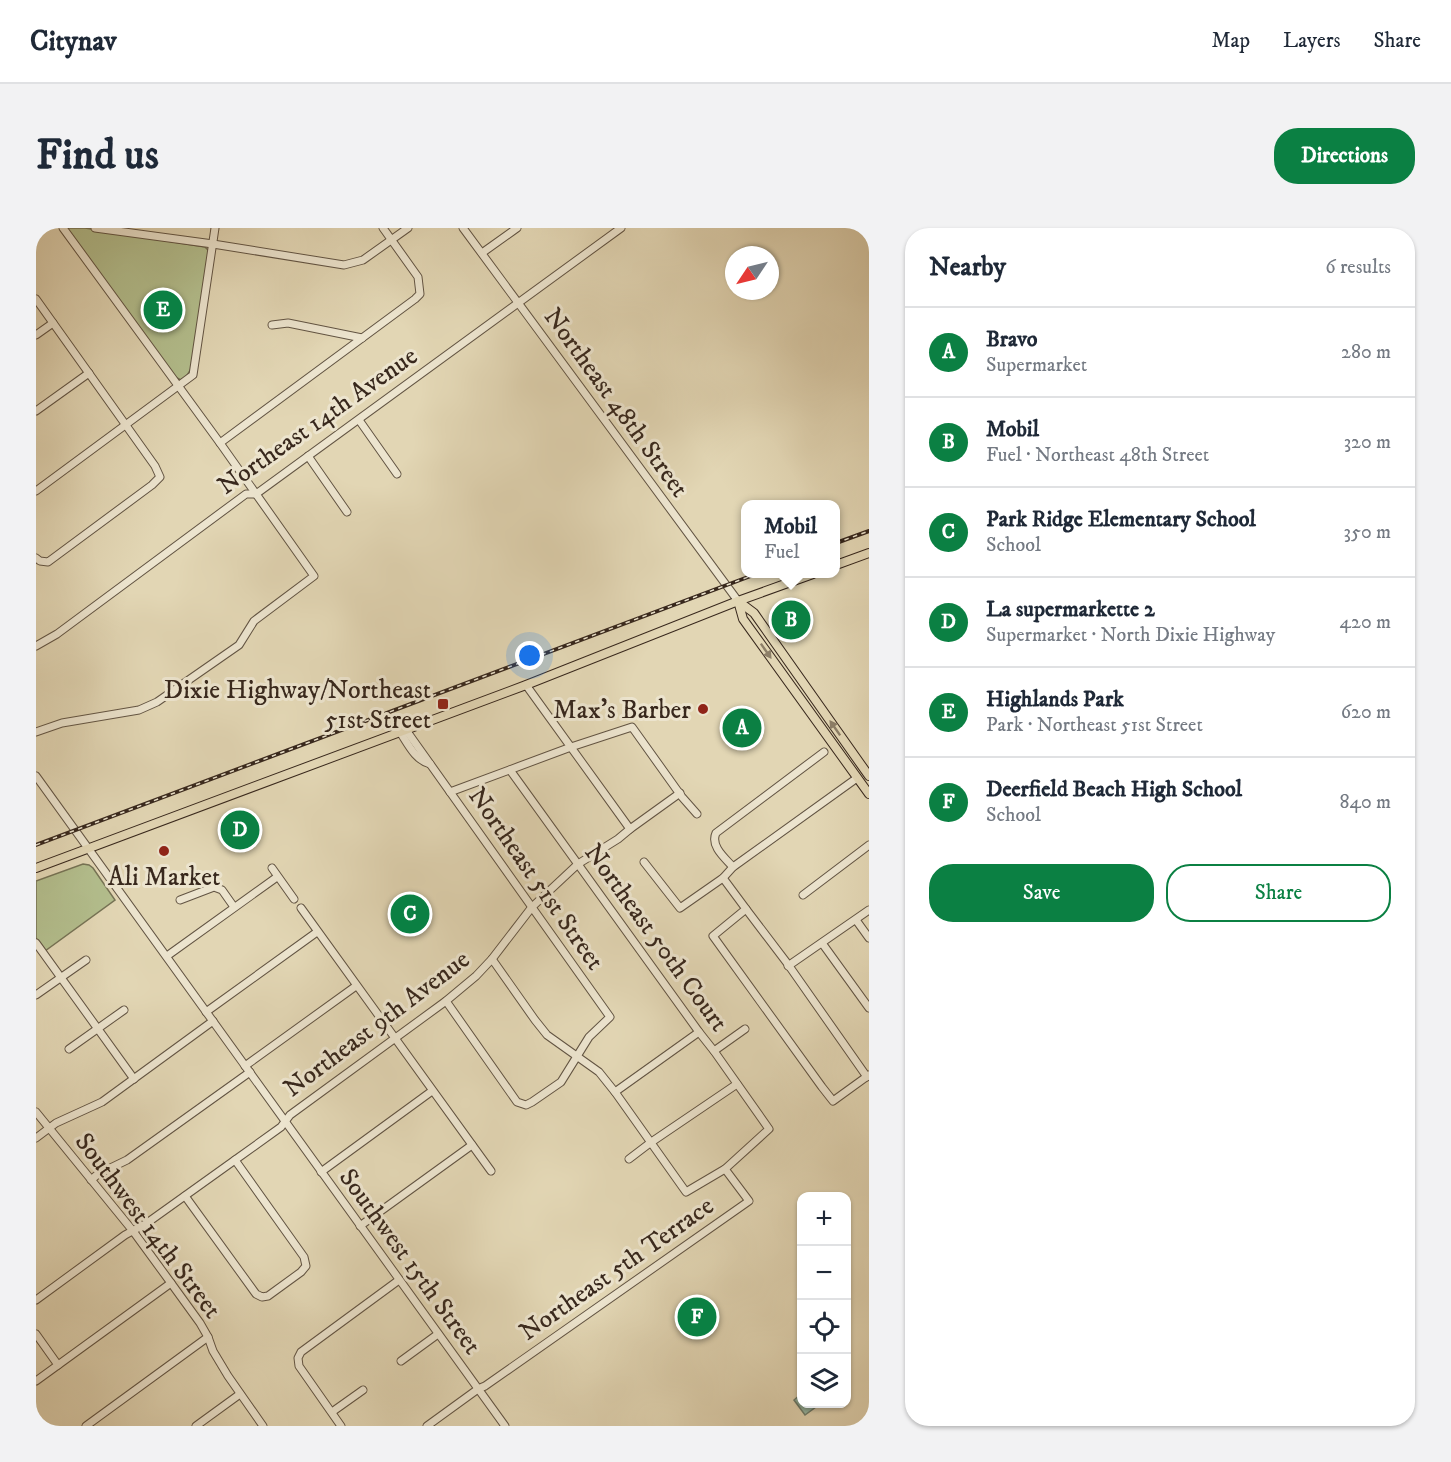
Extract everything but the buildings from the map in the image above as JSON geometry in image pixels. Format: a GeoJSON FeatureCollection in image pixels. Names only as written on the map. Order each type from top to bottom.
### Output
{"type":"FeatureCollection","features":[{"type":"Feature","properties":{"kind":"main road"},"geometry":{"type":"LineString","coordinates":[[840,564],[869,553]]}},
{"type":"Feature","properties":{"kind":"main road"},"geometry":{"type":"LineString","coordinates":[[36,868],[526,685],[800,578]]}},
{"type":"Feature","properties":{"kind":"main road","name":"Northeast 48th Street"},"geometry":{"type":"LineString","coordinates":[[738,601],[743,619],[869,794]]}},
{"type":"Feature","properties":{"kind":"main road","name":"Northeast 48th Street"},"geometry":{"type":"LineString","coordinates":[[738,601],[754,614],[869,776]]}},
{"type":"Feature","properties":{"kind":"main road"},"geometry":{"type":"LineString","coordinates":[[849,766],[869,788]]}},
{"type":"Feature","properties":{"kind":"street"},"geometry":{"type":"LineString","coordinates":[[36,732],[62,723],[139,710],[157,702],[239,645],[254,621],[314,576],[63,228]]}},
{"type":"Feature","properties":{"kind":"street"},"geometry":{"type":"LineString","coordinates":[[94,228],[344,265],[363,260],[408,228]]}},
{"type":"Feature","properties":{"kind":"street"},"geometry":{"type":"LineString","coordinates":[[36,491],[126,426],[177,385],[194,375],[215,228]]}},
{"type":"Feature","properties":{"kind":"street"},"geometry":{"type":"LineString","coordinates":[[220,443],[420,294],[418,277],[383,228]]}},
{"type":"Feature","properties":{"kind":"street","name":"Northeast 48th Street"},"geometry":{"type":"LineString","coordinates":[[464,228],[738,601]]}},
{"type":"Feature","properties":{"kind":"street"},"geometry":{"type":"LineString","coordinates":[[482,253],[517,228]]}},
{"type":"Feature","properties":{"kind":"street","name":"Northeast 14th Avenue"},"geometry":{"type":"LineString","coordinates":[[36,646],[57,634],[246,494],[256,494],[621,228]]}},
{"type":"Feature","properties":{"kind":"street"},"geometry":{"type":"LineString","coordinates":[[36,299],[155,466],[160,477],[48,562],[38,560]]}},
{"type":"Feature","properties":{"kind":"street"},"geometry":{"type":"LineString","coordinates":[[36,335],[53,323]]}},
{"type":"Feature","properties":{"kind":"street"},"geometry":{"type":"LineString","coordinates":[[272,325],[288,324],[362,338]]}},
{"type":"Feature","properties":{"kind":"street"},"geometry":{"type":"LineString","coordinates":[[36,411],[89,373]]}},
{"type":"Feature","properties":{"kind":"street"},"geometry":{"type":"LineString","coordinates":[[359,420],[397,474]]}},
{"type":"Feature","properties":{"kind":"street"},"geometry":{"type":"LineString","coordinates":[[308,456],[347,512]]}},
{"type":"Feature","properties":{"kind":"street"},"geometry":{"type":"LineString","coordinates":[[526,685],[630,829]]}},
{"type":"Feature","properties":{"kind":"street"},"geometry":{"type":"LineString","coordinates":[[450,792],[632,727],[697,814]]}},
{"type":"Feature","properties":{"kind":"street","name":"Northeast 51st Street"},"geometry":{"type":"LineString","coordinates":[[403,731],[416,755],[423,762],[430,764],[610,1017],[589,1038],[578,1057]]}},
{"type":"Feature","properties":{"kind":"street"},"geometry":{"type":"LineString","coordinates":[[733,867],[715,844],[716,833],[824,752]]}},
{"type":"Feature","properties":{"kind":"street","name":"Northeast 50th Court"},"geometry":{"type":"LineString","coordinates":[[510,770],[769,1129],[725,1169]]}},
{"type":"Feature","properties":{"kind":"street","name":"Southwest 15th Street"},"geometry":{"type":"LineString","coordinates":[[36,776],[505,1426]]}},
{"type":"Feature","properties":{"kind":"street"},"geometry":{"type":"LineString","coordinates":[[644,862],[680,908],[857,778]]}},
{"type":"Feature","properties":{"kind":"street","name":"Northeast 9th Avenue"},"geometry":{"type":"LineString","coordinates":[[36,1300],[125,1235],[185,1197],[280,1127],[290,1115],[446,1001],[476,976],[492,959],[531,907],[578,864],[618,839],[680,793]]}},
{"type":"Feature","properties":{"kind":"street"},"geometry":{"type":"LineString","coordinates":[[803,895],[869,845]]}},
{"type":"Feature","properties":{"kind":"street"},"geometry":{"type":"LineString","coordinates":[[272,868],[294,899]]}},
{"type":"Feature","properties":{"kind":"street"},"geometry":{"type":"LineString","coordinates":[[167,956],[277,877]]}},
{"type":"Feature","properties":{"kind":"street"},"geometry":{"type":"LineString","coordinates":[[723,878],[746,909],[788,966],[868,1076],[833,1101],[713,936],[746,909]]}},
{"type":"Feature","properties":{"kind":"street"},"geometry":{"type":"LineString","coordinates":[[180,900],[214,887],[222,890],[234,907]]}},
{"type":"Feature","properties":{"kind":"street"},"geometry":{"type":"LineString","coordinates":[[301,908],[491,1172]]}},
{"type":"Feature","properties":{"kind":"street"},"geometry":{"type":"LineString","coordinates":[[788,966],[869,910]]}},
{"type":"Feature","properties":{"kind":"street"},"geometry":{"type":"LineString","coordinates":[[856,920],[869,938]]}},
{"type":"Feature","properties":{"kind":"street"},"geometry":{"type":"LineString","coordinates":[[206,1012],[317,932]]}},
{"type":"Feature","properties":{"kind":"street"},"geometry":{"type":"LineString","coordinates":[[36,943],[134,1079]]}},
{"type":"Feature","properties":{"kind":"street"},"geometry":{"type":"LineString","coordinates":[[822,943],[869,1008]]}},
{"type":"Feature","properties":{"kind":"street"},"geometry":{"type":"LineString","coordinates":[[492,959],[548,1035],[599,1072],[686,1192],[725,1169]]}},
{"type":"Feature","properties":{"kind":"street"},"geometry":{"type":"LineString","coordinates":[[36,995],[86,960]]}},
{"type":"Feature","properties":{"kind":"street"},"geometry":{"type":"LineString","coordinates":[[91,1180],[98,1174],[127,1161],[356,986]]}},
{"type":"Feature","properties":{"kind":"street"},"geometry":{"type":"LineString","coordinates":[[446,1001],[517,1102],[526,1105],[561,1082],[578,1057]]}},
{"type":"Feature","properties":{"kind":"street"},"geometry":{"type":"LineString","coordinates":[[69,1049],[124,1010]]}},
{"type":"Feature","properties":{"kind":"street"},"geometry":{"type":"LineString","coordinates":[[36,1138],[64,1119],[102,1102],[213,1021]]}},
{"type":"Feature","properties":{"kind":"street"},"geometry":{"type":"LineString","coordinates":[[714,1051],[745,1029]]}},
{"type":"Feature","properties":{"kind":"street"},"geometry":{"type":"LineString","coordinates":[[615,1092],[699,1032]]}},
{"type":"Feature","properties":{"kind":"street"},"geometry":{"type":"LineString","coordinates":[[629,1159],[737,1084]]}},
{"type":"Feature","properties":{"kind":"street"},"geometry":{"type":"LineString","coordinates":[[321,1172],[432,1091]]}},
{"type":"Feature","properties":{"kind":"street","name":"Southwest 14th Street"},"geometry":{"type":"LineString","coordinates":[[36,1112],[133,1231],[200,1323],[213,1351],[263,1426]]}},
{"type":"Feature","properties":{"kind":"street"},"geometry":{"type":"LineString","coordinates":[[360,1226],[472,1145]]}},
{"type":"Feature","properties":{"kind":"street"},"geometry":{"type":"LineString","coordinates":[[185,1197],[256,1294],[262,1297],[268,1296],[301,1272],[306,1266],[304,1257],[235,1160]]}},
{"type":"Feature","properties":{"kind":"street","name":"Northeast 5th Terrace"},"geometry":{"type":"LineString","coordinates":[[427,1426],[749,1201],[725,1169]]}},
{"type":"Feature","properties":{"kind":"street"},"geometry":{"type":"LineString","coordinates":[[341,1426],[299,1366],[298,1358],[301,1352],[399,1280]]}},
{"type":"Feature","properties":{"kind":"street"},"geometry":{"type":"LineString","coordinates":[[36,1381],[171,1283]]}},
{"type":"Feature","properties":{"kind":"street"},"geometry":{"type":"LineString","coordinates":[[36,1334],[58,1365]]}},
{"type":"Feature","properties":{"kind":"street"},"geometry":{"type":"LineString","coordinates":[[401,1361],[438,1334]]}},
{"type":"Feature","properties":{"kind":"street"},"geometry":{"type":"LineString","coordinates":[[86,1426],[208,1337]]}},
{"type":"Feature","properties":{"kind":"street"},"geometry":{"type":"LineString","coordinates":[[332,1412],[363,1390]]}},
{"type":"Feature","properties":{"kind":"street"},"geometry":{"type":"LineString","coordinates":[[196,1426],[240,1394]]}},
{"type":"Feature","properties":{"kind":"shaded area"},"geometry":{"type":"Polygon","coordinates":[[[67,228],[85,228],[205,247],[210,252],[191,369],[186,377],[181,380],[175,377],[66,232],[67,228]]]}},
{"type":"Feature","properties":{"kind":"shaded area"},"geometry":{"type":"Polygon","coordinates":[[[83,864],[93,868],[115,900],[45,951],[36,938],[36,881],[83,864]]]}},
{"type":"Feature","properties":{"kind":"shaded area"},"geometry":{"type":"Polygon","coordinates":[[[800,1408],[815,1408],[805,1415],[800,1408]]]}},
{"type":"Feature","properties":{"kind":"railway"},"geometry":{"type":"LineString","coordinates":[[840,542],[869,531]]}},
{"type":"Feature","properties":{"kind":"railway"},"geometry":{"type":"LineString","coordinates":[[36,845],[745,578]]}},
{"type":"Feature","properties":{"kind":"place","name":"Highlands Park"},"geometry":{"type":"Point","coordinates":[163,310]}},
{"type":"Feature","properties":{"kind":"place","name":"Mobil"},"geometry":{"type":"Point","coordinates":[791,620]}},
{"type":"Feature","properties":{"kind":"place","name":"Dixie Highway/Northeast 51st Street"},"geometry":{"type":"Point","coordinates":[443,704]}},
{"type":"Feature","properties":{"kind":"place","name":"Max’s Barber"},"geometry":{"type":"Point","coordinates":[703,709]}},
{"type":"Feature","properties":{"kind":"place","name":"Bravo"},"geometry":{"type":"Point","coordinates":[742,728]}},
{"type":"Feature","properties":{"kind":"place","name":"La supermarkette 2"},"geometry":{"type":"Point","coordinates":[240,830]}},
{"type":"Feature","properties":{"kind":"place","name":"Ali Market"},"geometry":{"type":"Point","coordinates":[164,851]}},
{"type":"Feature","properties":{"kind":"place","name":"Park Ridge Elementary School"},"geometry":{"type":"Point","coordinates":[410,914]}},
{"type":"Feature","properties":{"kind":"place","name":"Deerfield Beach High School"},"geometry":{"type":"Point","coordinates":[697,1317]}}]}
